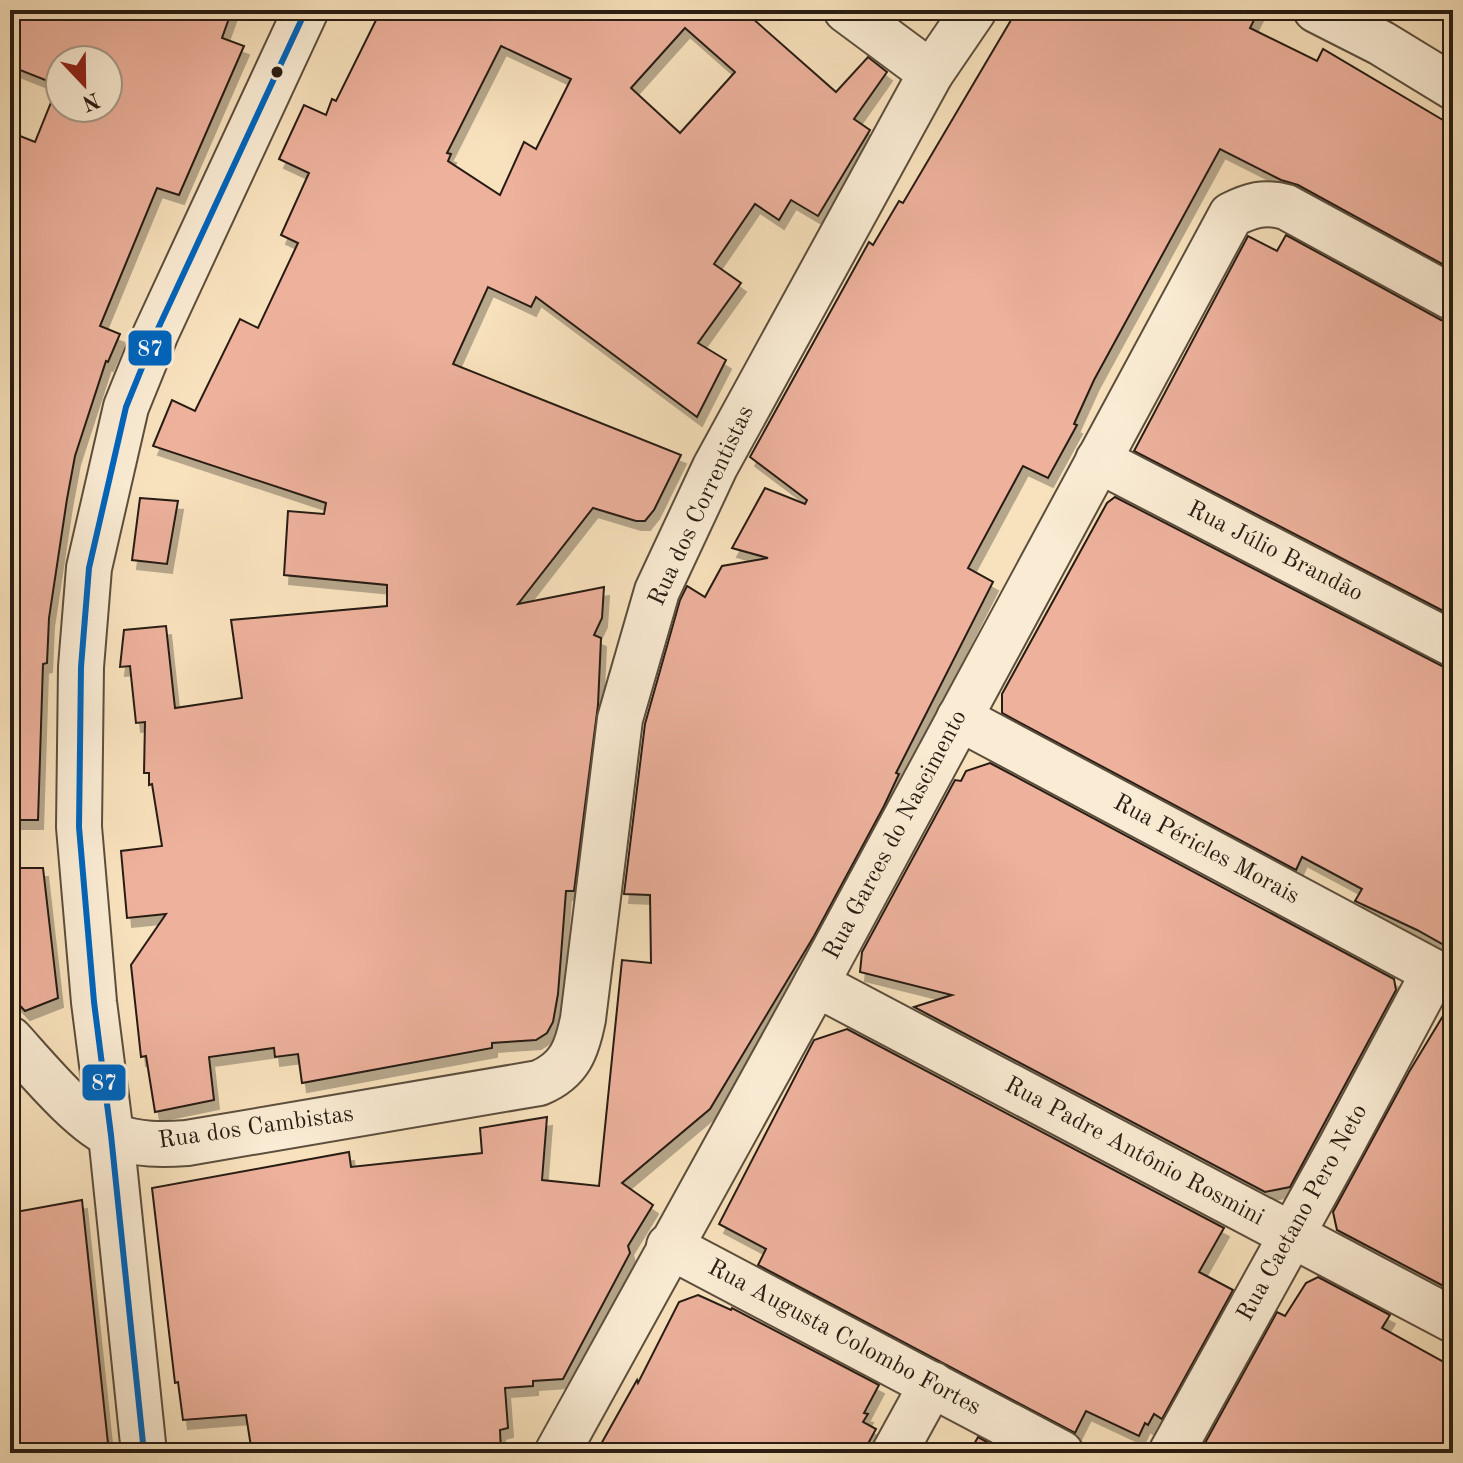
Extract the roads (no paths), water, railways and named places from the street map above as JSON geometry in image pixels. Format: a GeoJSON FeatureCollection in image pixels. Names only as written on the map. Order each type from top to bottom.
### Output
{"type":"FeatureCollection","features":[{"type":"Feature","properties":{"kind":"street"},"geometry":{"type":"LineString","coordinates":[[144,1453],[94,1002],[79,827],[81,667],[89,568],[126,407],[156,333],[306,10]]}},
{"type":"Feature","properties":{"kind":"street"},"geometry":{"type":"LineString","coordinates":[[846,10],[931,73]]}},
{"type":"Feature","properties":{"kind":"street","name":"Rua dos Correntistas"},"geometry":{"type":"LineString","coordinates":[[539,1083],[554,1077],[565,1067],[577,1048],[620,719],[657,591],[715,467],[931,73],[974,10]]}},
{"type":"Feature","properties":{"kind":"street"},"geometry":{"type":"LineString","coordinates":[[1316,10],[1381,43],[1453,87]]}},
{"type":"Feature","properties":{"kind":"street","name":"Rua Garces do Nascimento"},"geometry":{"type":"LineString","coordinates":[[557,1453],[816,984],[1231,215],[1268,202],[1286,207],[1453,298]]}},
{"type":"Feature","properties":{"kind":"street","name":"Rua Júlio Brandão"},"geometry":{"type":"LineString","coordinates":[[1098,460],[1453,644]]}},
{"type":"Feature","properties":{"kind":"street","name":"Rua Péricles Morais"},"geometry":{"type":"LineString","coordinates":[[959,718],[1443,977]]}},
{"type":"Feature","properties":{"kind":"street","name":"Rua Caetano Pero Neto"},"geometry":{"type":"LineString","coordinates":[[1171,1453],[1292,1235],[1443,977]]}},
{"type":"Feature","properties":{"kind":"street","name":"Rua Padre Antônio Rosmini"},"geometry":{"type":"LineString","coordinates":[[816,984],[1453,1320]]}},
{"type":"Feature","properties":{"kind":"street","name":"Rua dos Cambistas"},"geometry":{"type":"LineString","coordinates":[[10,1039],[76,1109],[111,1135],[152,1145],[187,1143],[539,1083]]}},
{"type":"Feature","properties":{"kind":"street","name":"Rua Augusta Colombo Fortes"},"geometry":{"type":"LineString","coordinates":[[669,1246],[1061,1453]]}},
{"type":"Feature","properties":{"kind":"street"},"geometry":{"type":"LineString","coordinates":[[894,1453],[932,1384]]}}]}
